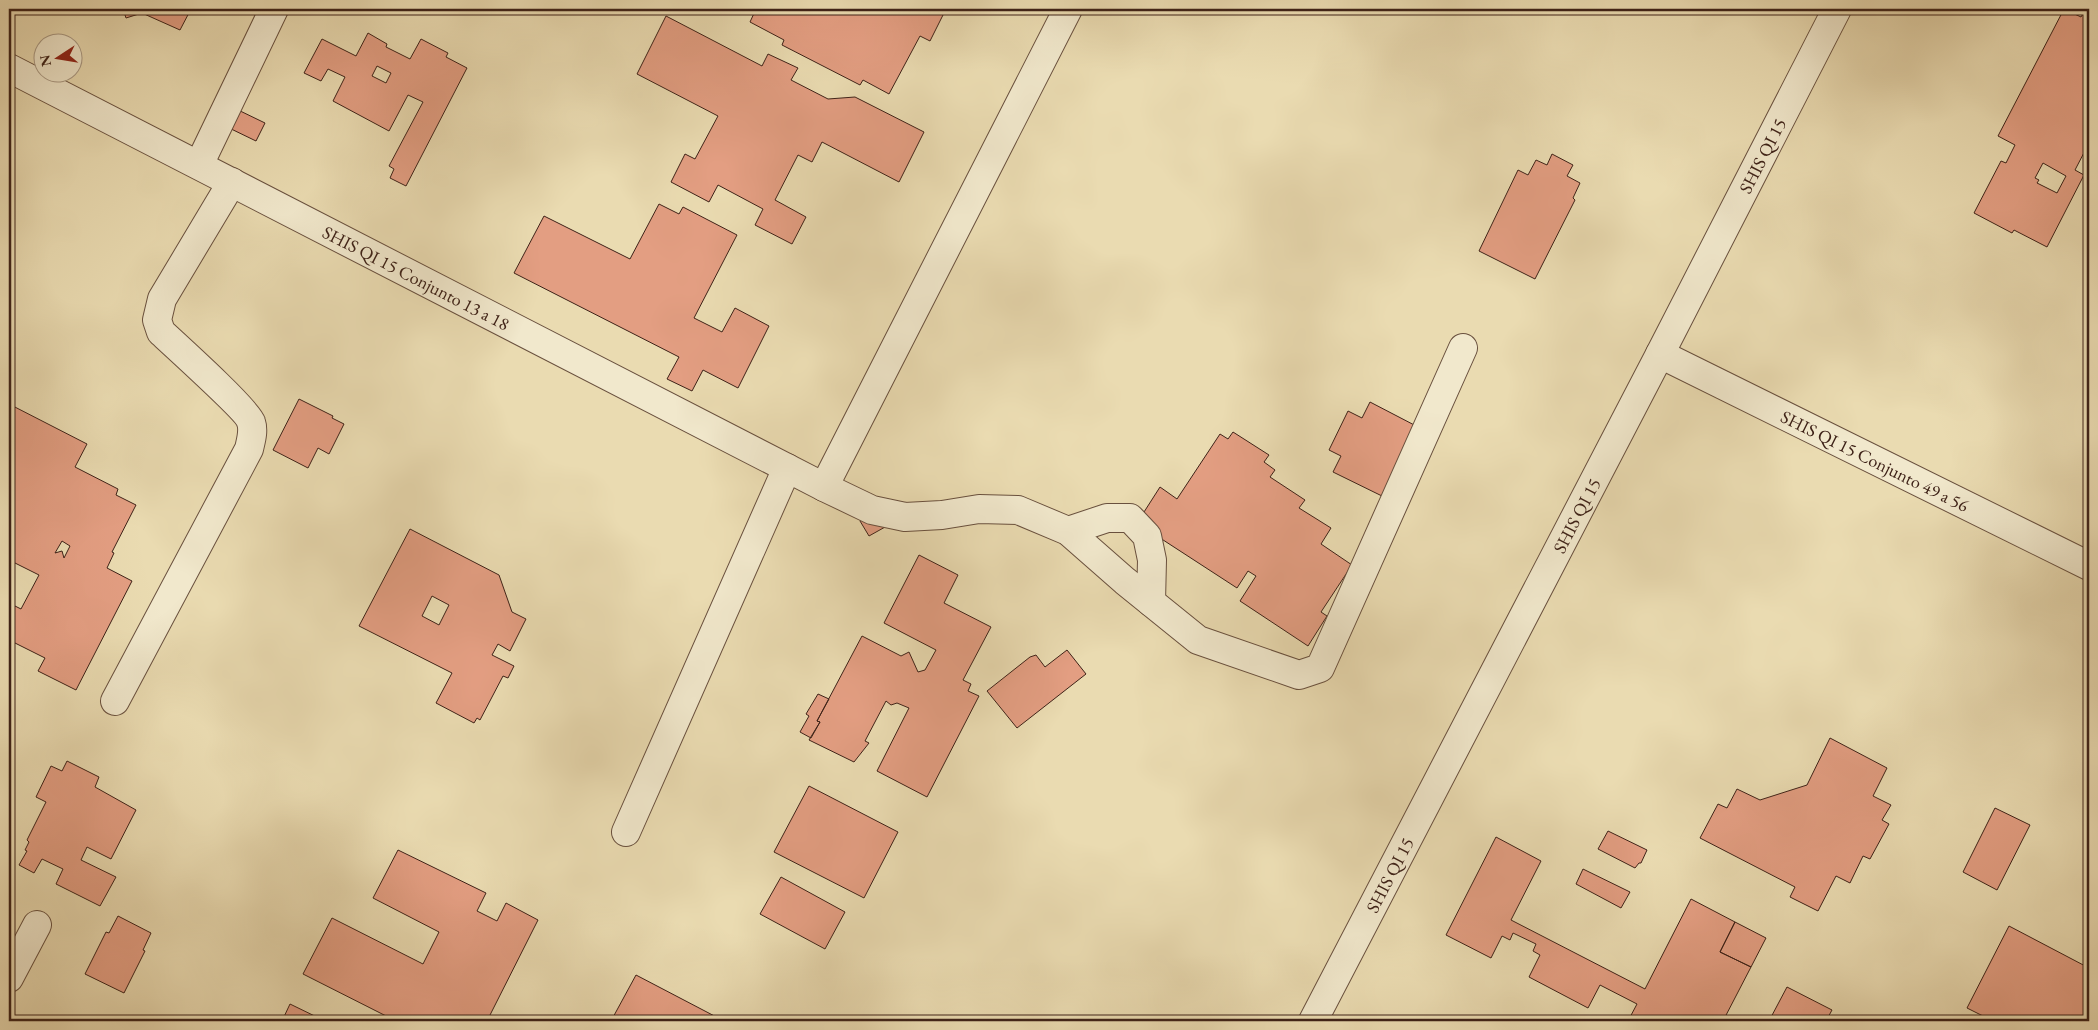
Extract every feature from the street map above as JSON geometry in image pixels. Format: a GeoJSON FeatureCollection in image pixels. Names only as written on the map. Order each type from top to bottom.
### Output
{"type":"FeatureCollection","features":[{"type":"Feature","properties":{"kind":"street"},"geometry":{"type":"LineString","coordinates":[[199,165],[274,9]]}},
{"type":"Feature","properties":{"kind":"street"},"geometry":{"type":"LineString","coordinates":[[824,487],[1068,9]]}},
{"type":"Feature","properties":{"kind":"street","name":"SHIS QI 15"},"geometry":{"type":"LineString","coordinates":[[1313,1021],[1837,9]]}},
{"type":"Feature","properties":{"kind":"street","name":"SHIS QI 15 Conjunto 13 a 18"},"geometry":{"type":"LineString","coordinates":[[9,68],[872,510],[905,517],[942,515],[979,509],[1018,510],[1068,532],[1198,640],[1299,675],[1320,668],[1463,348]]}},
{"type":"Feature","properties":{"kind":"street"},"geometry":{"type":"LineString","coordinates":[[115,700],[249,449],[252,432],[251,420],[238,405],[161,332],[157,320],[162,299],[232,182]]}},
{"type":"Feature","properties":{"kind":"street","name":"SHIS QI 15 Conjunto 49 a 56"},"geometry":{"type":"LineString","coordinates":[[1660,354],[2089,566]]}},
{"type":"Feature","properties":{"kind":"street"},"geometry":{"type":"LineString","coordinates":[[626,832],[787,468]]}},
{"type":"Feature","properties":{"kind":"street"},"geometry":{"type":"LineString","coordinates":[[1068,532],[1107,518],[1130,518],[1147,536],[1152,560],[1151,602]]}},
{"type":"Feature","properties":{"kind":"street"},"geometry":{"type":"LineString","coordinates":[[9,978],[37,924]]}},
{"type":"Feature","properties":{"kind":"building"},"geometry":{"type":"Polygon","coordinates":[[[123,9],[191,9],[180,30],[142,13],[126,18],[123,9]]]}},
{"type":"Feature","properties":{"kind":"building"},"geometry":{"type":"Polygon","coordinates":[[[756,9],[941,9],[945,11],[930,41],[920,36],[889,94],[863,80],[860,85],[782,45],[784,40],[750,22],[756,9]]]}},
{"type":"Feature","properties":{"kind":"building"},"geometry":{"type":"Polygon","coordinates":[[[2064,9],[2081,17],[2086,9],[2089,9],[2089,143],[2075,170],[2084,175],[2047,247],[2014,230],[2012,233],[1974,213],[2001,161],[2006,163],[2015,145],[1998,136],[2064,9]],[[2043,163],[2035,178],[2039,180],[2037,183],[2057,193],[2066,176],[2043,163]]]}},
{"type":"Feature","properties":{"kind":"building"},"geometry":{"type":"Polygon","coordinates":[[[666,16],[762,66],[768,54],[798,68],[791,80],[828,99],[855,97],[924,132],[899,182],[822,142],[812,162],[798,155],[775,200],[806,217],[792,244],[755,225],[763,209],[718,185],[709,202],[671,182],[685,154],[695,159],[718,116],[637,74],[666,16]]]}},
{"type":"Feature","properties":{"kind":"building"},"geometry":{"type":"Polygon","coordinates":[[[368,33],[387,44],[386,47],[410,59],[421,39],[448,53],[446,57],[467,68],[406,186],[390,178],[394,169],[389,166],[423,102],[408,95],[389,131],[333,101],[345,77],[328,69],[321,81],[304,73],[322,39],[356,56],[368,33]],[[377,66],[372,76],[386,83],[391,73],[377,66]]]}},
{"type":"Feature","properties":{"kind":"building"},"geometry":{"type":"Polygon","coordinates":[[[234,108],[265,123],[256,141],[225,126],[234,108]]]}},
{"type":"Feature","properties":{"kind":"building"},"geometry":{"type":"Polygon","coordinates":[[[1552,154],[1573,165],[1567,176],[1580,183],[1573,198],[1575,200],[1535,279],[1479,251],[1518,170],[1528,175],[1536,160],[1547,165],[1552,154]]]}},
{"type":"Feature","properties":{"kind":"building"},"geometry":{"type":"Polygon","coordinates":[[[659,204],[679,214],[683,207],[737,235],[694,318],[722,332],[735,308],[769,326],[738,388],[703,370],[692,391],[667,379],[679,357],[514,273],[544,216],[630,259],[659,204]]]}},
{"type":"Feature","properties":{"kind":"building"},"geometry":{"type":"Polygon","coordinates":[[[299,399],[333,416],[332,418],[344,424],[329,454],[318,448],[308,468],[273,450],[299,399]]]}},
{"type":"Feature","properties":{"kind":"building"},"geometry":{"type":"Polygon","coordinates":[[[1370,402],[1420,428],[1384,497],[1333,472],[1341,456],[1329,450],[1348,411],[1362,418],[1370,402]]]}},
{"type":"Feature","properties":{"kind":"building"},"geometry":{"type":"Polygon","coordinates":[[[9,404],[87,444],[75,467],[118,489],[116,495],[136,505],[112,552],[114,553],[107,568],[132,581],[76,690],[38,671],[45,658],[9,640],[9,603],[21,609],[39,575],[9,560],[9,404]],[[62,541],[55,553],[62,551],[64,558],[70,546],[62,541]]]}},
{"type":"Feature","properties":{"kind":"building"},"geometry":{"type":"Polygon","coordinates":[[[1233,432],[1269,455],[1264,462],[1275,470],[1270,477],[1305,500],[1299,508],[1331,528],[1321,544],[1352,565],[1321,612],[1327,616],[1308,646],[1240,601],[1256,576],[1248,571],[1237,588],[1137,523],[1160,487],[1177,499],[1220,434],[1228,439],[1233,432]]]}},
{"type":"Feature","properties":{"kind":"building"},"geometry":{"type":"Polygon","coordinates":[[[867,508],[894,522],[869,536],[860,521],[867,508]]]}},
{"type":"Feature","properties":{"kind":"building"},"geometry":{"type":"Polygon","coordinates":[[[410,529],[499,575],[512,612],[526,619],[510,651],[498,644],[492,655],[514,666],[508,678],[503,676],[480,720],[477,718],[474,723],[436,703],[452,673],[359,626],[410,529]],[[432,596],[422,616],[439,625],[449,605],[432,596]]]}},
{"type":"Feature","properties":{"kind":"building"},"geometry":{"type":"Polygon","coordinates":[[[919,555],[958,575],[944,603],[991,627],[963,680],[971,684],[968,691],[979,696],[927,797],[877,771],[909,708],[897,703],[891,705],[886,701],[865,741],[869,743],[854,762],[809,740],[820,722],[817,721],[862,636],[901,656],[909,652],[918,672],[925,670],[936,650],[884,623],[919,555]]]}},
{"type":"Feature","properties":{"kind":"building"},"geometry":{"type":"Polygon","coordinates":[[[1067,650],[1086,674],[1017,728],[987,691],[1030,657],[1036,655],[1045,667],[1067,650]]]}},
{"type":"Feature","properties":{"kind":"building"},"geometry":{"type":"Polygon","coordinates":[[[818,694],[829,699],[817,721],[820,722],[811,738],[800,732],[809,716],[806,714],[818,694]]]}},
{"type":"Feature","properties":{"kind":"building"},"geometry":{"type":"Polygon","coordinates":[[[1830,738],[1887,768],[1873,796],[1891,805],[1882,820],[1889,824],[1870,859],[1863,856],[1850,883],[1836,876],[1818,911],[1790,897],[1795,887],[1700,838],[1718,804],[1727,808],[1737,789],[1760,800],[1807,785],[1830,738]]]}},
{"type":"Feature","properties":{"kind":"building"},"geometry":{"type":"Polygon","coordinates":[[[67,761],[99,777],[95,787],[136,810],[111,859],[87,847],[81,860],[116,877],[100,906],[56,884],[63,869],[42,859],[34,873],[19,865],[27,851],[25,850],[29,842],[27,840],[46,802],[36,797],[51,766],[62,771],[67,761]]]}},
{"type":"Feature","properties":{"kind":"building"},"geometry":{"type":"Polygon","coordinates":[[[809,786],[898,832],[864,898],[774,852],[809,786]]]}},
{"type":"Feature","properties":{"kind":"building"},"geometry":{"type":"Polygon","coordinates":[[[1995,808],[2030,825],[1997,890],[1963,872],[1995,808]]]}},
{"type":"Feature","properties":{"kind":"building"},"geometry":{"type":"Polygon","coordinates":[[[1608,831],[1647,850],[1641,863],[1635,868],[1598,849],[1608,831]]]}},
{"type":"Feature","properties":{"kind":"building"},"geometry":{"type":"Polygon","coordinates":[[[1496,837],[1541,861],[1511,920],[1645,989],[1691,899],[1735,922],[1720,952],[1751,967],[1723,1021],[1628,1021],[1637,1004],[1600,985],[1588,1008],[1529,977],[1540,955],[1533,951],[1536,944],[1513,933],[1510,940],[1502,936],[1491,958],[1446,935],[1496,837]]]}},
{"type":"Feature","properties":{"kind":"building"},"geometry":{"type":"Polygon","coordinates":[[[398,850],[486,893],[477,911],[497,921],[506,903],[538,920],[487,1021],[396,1021],[303,974],[332,918],[423,964],[439,932],[373,898],[398,850]]]}},
{"type":"Feature","properties":{"kind":"building"},"geometry":{"type":"Polygon","coordinates":[[[1583,869],[1630,892],[1621,908],[1576,884],[1583,869]]]}},
{"type":"Feature","properties":{"kind":"building"},"geometry":{"type":"Polygon","coordinates":[[[781,877],[845,912],[825,949],[760,914],[781,877]]]}},
{"type":"Feature","properties":{"kind":"building"},"geometry":{"type":"Polygon","coordinates":[[[118,916],[151,933],[143,950],[145,951],[124,993],[85,974],[106,932],[109,933],[118,916]]]}},
{"type":"Feature","properties":{"kind":"building"},"geometry":{"type":"Polygon","coordinates":[[[1735,922],[1766,938],[1751,967],[1720,952],[1735,922]]]}},
{"type":"Feature","properties":{"kind":"building"},"geometry":{"type":"Polygon","coordinates":[[[2009,926],[2089,968],[2089,1021],[1993,1021],[1967,1008],[2009,926]]]}},
{"type":"Feature","properties":{"kind":"building"},"geometry":{"type":"Polygon","coordinates":[[[636,975],[724,1021],[611,1021],[636,975]]]}},
{"type":"Feature","properties":{"kind":"building"},"geometry":{"type":"Polygon","coordinates":[[[1787,987],[1832,1010],[1826,1021],[1769,1021],[1787,987]]]}},
{"type":"Feature","properties":{"kind":"building"},"geometry":{"type":"Polygon","coordinates":[[[290,1004],[325,1021],[282,1021],[290,1004]]]}}]}
